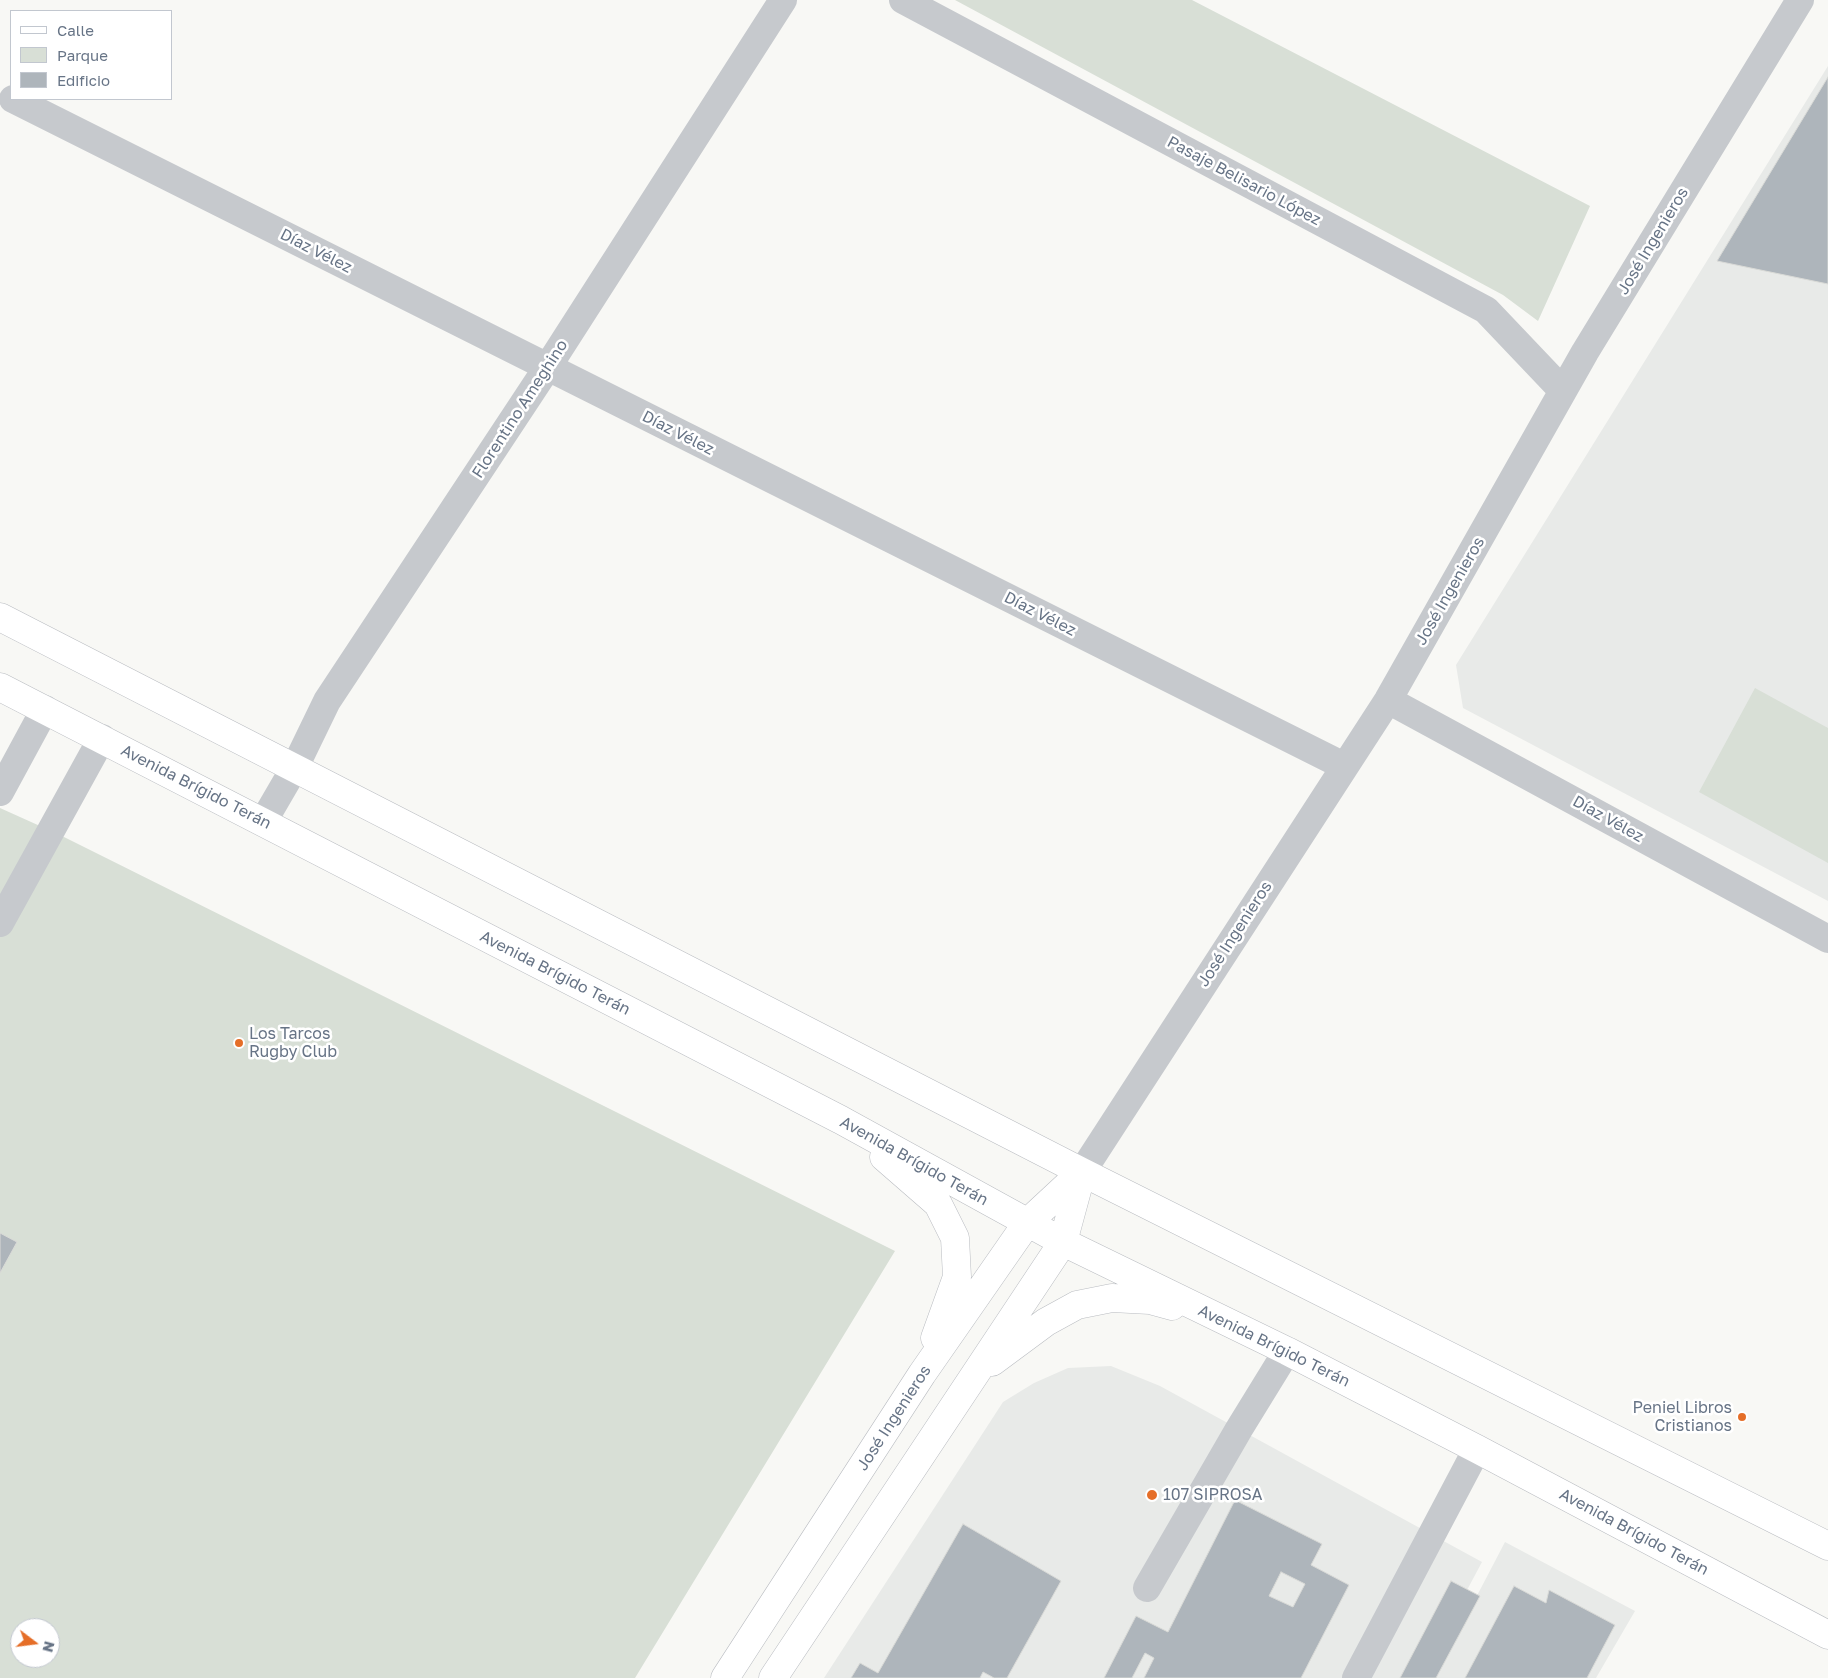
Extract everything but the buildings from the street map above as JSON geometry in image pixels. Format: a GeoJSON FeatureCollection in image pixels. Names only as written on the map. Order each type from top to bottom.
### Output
{"type":"FeatureCollection","features":[{"type":"Feature","properties":{"kind":"main road"},"geometry":{"type":"LineString","coordinates":[[0,617],[1082,1172],[1828,1546]]}},
{"type":"Feature","properties":{"kind":"main road","name":"Avenida Brígido Terán"},"geometry":{"type":"LineString","coordinates":[[0,687],[841,1120],[1063,1242],[1477,1448],[1828,1635]]}},
{"type":"Feature","properties":{"kind":"main road"},"geometry":{"type":"LineString","coordinates":[[841,1120],[938,1204],[956,1238],[957,1277],[922,1374]]}},
{"type":"Feature","properties":{"kind":"main road","name":"José Ingenieros"},"geometry":{"type":"LineString","coordinates":[[725,1678],[922,1374],[1027,1223],[1082,1172]]}},
{"type":"Feature","properties":{"kind":"main road","name":"José Ingenieros"},"geometry":{"type":"LineString","coordinates":[[773,1678],[1063,1242],[1082,1172]]}},
{"type":"Feature","properties":{"kind":"main road"},"geometry":{"type":"LineString","coordinates":[[977,1373],[1046,1322],[1077,1305],[1112,1298],[1150,1300],[1213,1316]]}},
{"type":"Feature","properties":{"kind":"street","name":"Florentino Ameghino"},"geometry":{"type":"LineString","coordinates":[[264,822],[295,767],[328,701],[547,368],[783,0]]}},
{"type":"Feature","properties":{"kind":"street","name":"Pasaje Belisario López"},"geometry":{"type":"LineString","coordinates":[[904,0],[1486,310],[1563,391]]}},
{"type":"Feature","properties":{"kind":"street","name":"José Ingenieros"},"geometry":{"type":"LineString","coordinates":[[1082,1172],[1388,700],[1563,391],[1800,0]]}},
{"type":"Feature","properties":{"kind":"street","name":"Díaz Vélez"},"geometry":{"type":"LineString","coordinates":[[16,100],[547,368],[1344,766]]}},
{"type":"Feature","properties":{"kind":"street","name":"Díaz Vélez"},"geometry":{"type":"LineString","coordinates":[[1388,700],[1828,939]]}},
{"type":"Feature","properties":{"kind":"street"},"geometry":{"type":"LineString","coordinates":[[0,792],[45,710]]}},
{"type":"Feature","properties":{"kind":"street"},"geometry":{"type":"LineString","coordinates":[[0,923],[102,738]]}},
{"type":"Feature","properties":{"kind":"street"},"geometry":{"type":"LineString","coordinates":[[1147,1588],[1287,1352]]}},
{"type":"Feature","properties":{"kind":"street"},"geometry":{"type":"LineString","coordinates":[[1356,1678],[1477,1448]]}},
{"type":"Feature","properties":{"kind":"shaded area"},"geometry":{"type":"Polygon","coordinates":[[[1828,66],[1828,901],[1463,708],[1456,665],[1828,66]]]}},
{"type":"Feature","properties":{"kind":"shaded area","name":"107 SIPROSA"},"geometry":{"type":"Polygon","coordinates":[[[1111,1366],[1160,1386],[1482,1562],[1420,1678],[824,1678],[1003,1402],[1034,1383],[1068,1368],[1111,1366]]]}},
{"type":"Feature","properties":{"kind":"shaded area"},"geometry":{"type":"Polygon","coordinates":[[[1505,1542],[1635,1611],[1596,1678],[1434,1678],[1505,1542]]]}},
{"type":"Feature","properties":{"kind":"green space"},"geometry":{"type":"Polygon","coordinates":[[[955,0],[1192,0],[1590,206],[1538,321],[1503,295],[955,0]]]}},
{"type":"Feature","properties":{"kind":"green space"},"geometry":{"type":"Polygon","coordinates":[[[1755,688],[1828,728],[1828,863],[1699,792],[1755,688]]]}},
{"type":"Feature","properties":{"kind":"green space","name":"Los Tarcos Rugby Club"},"geometry":{"type":"Polygon","coordinates":[[[0,808],[60,835],[895,1251],[635,1678],[0,1678],[0,808]]]}},
{"type":"Feature","properties":{"kind":"place","name":"Los Tarcos Rugby Club"},"geometry":{"type":"Point","coordinates":[239,1043]}},
{"type":"Feature","properties":{"kind":"place","name":"Peniel Libros Cristianos"},"geometry":{"type":"Point","coordinates":[1742,1417]}},
{"type":"Feature","properties":{"kind":"place","name":"107 SIPROSA"},"geometry":{"type":"Point","coordinates":[1152,1495]}}]}
